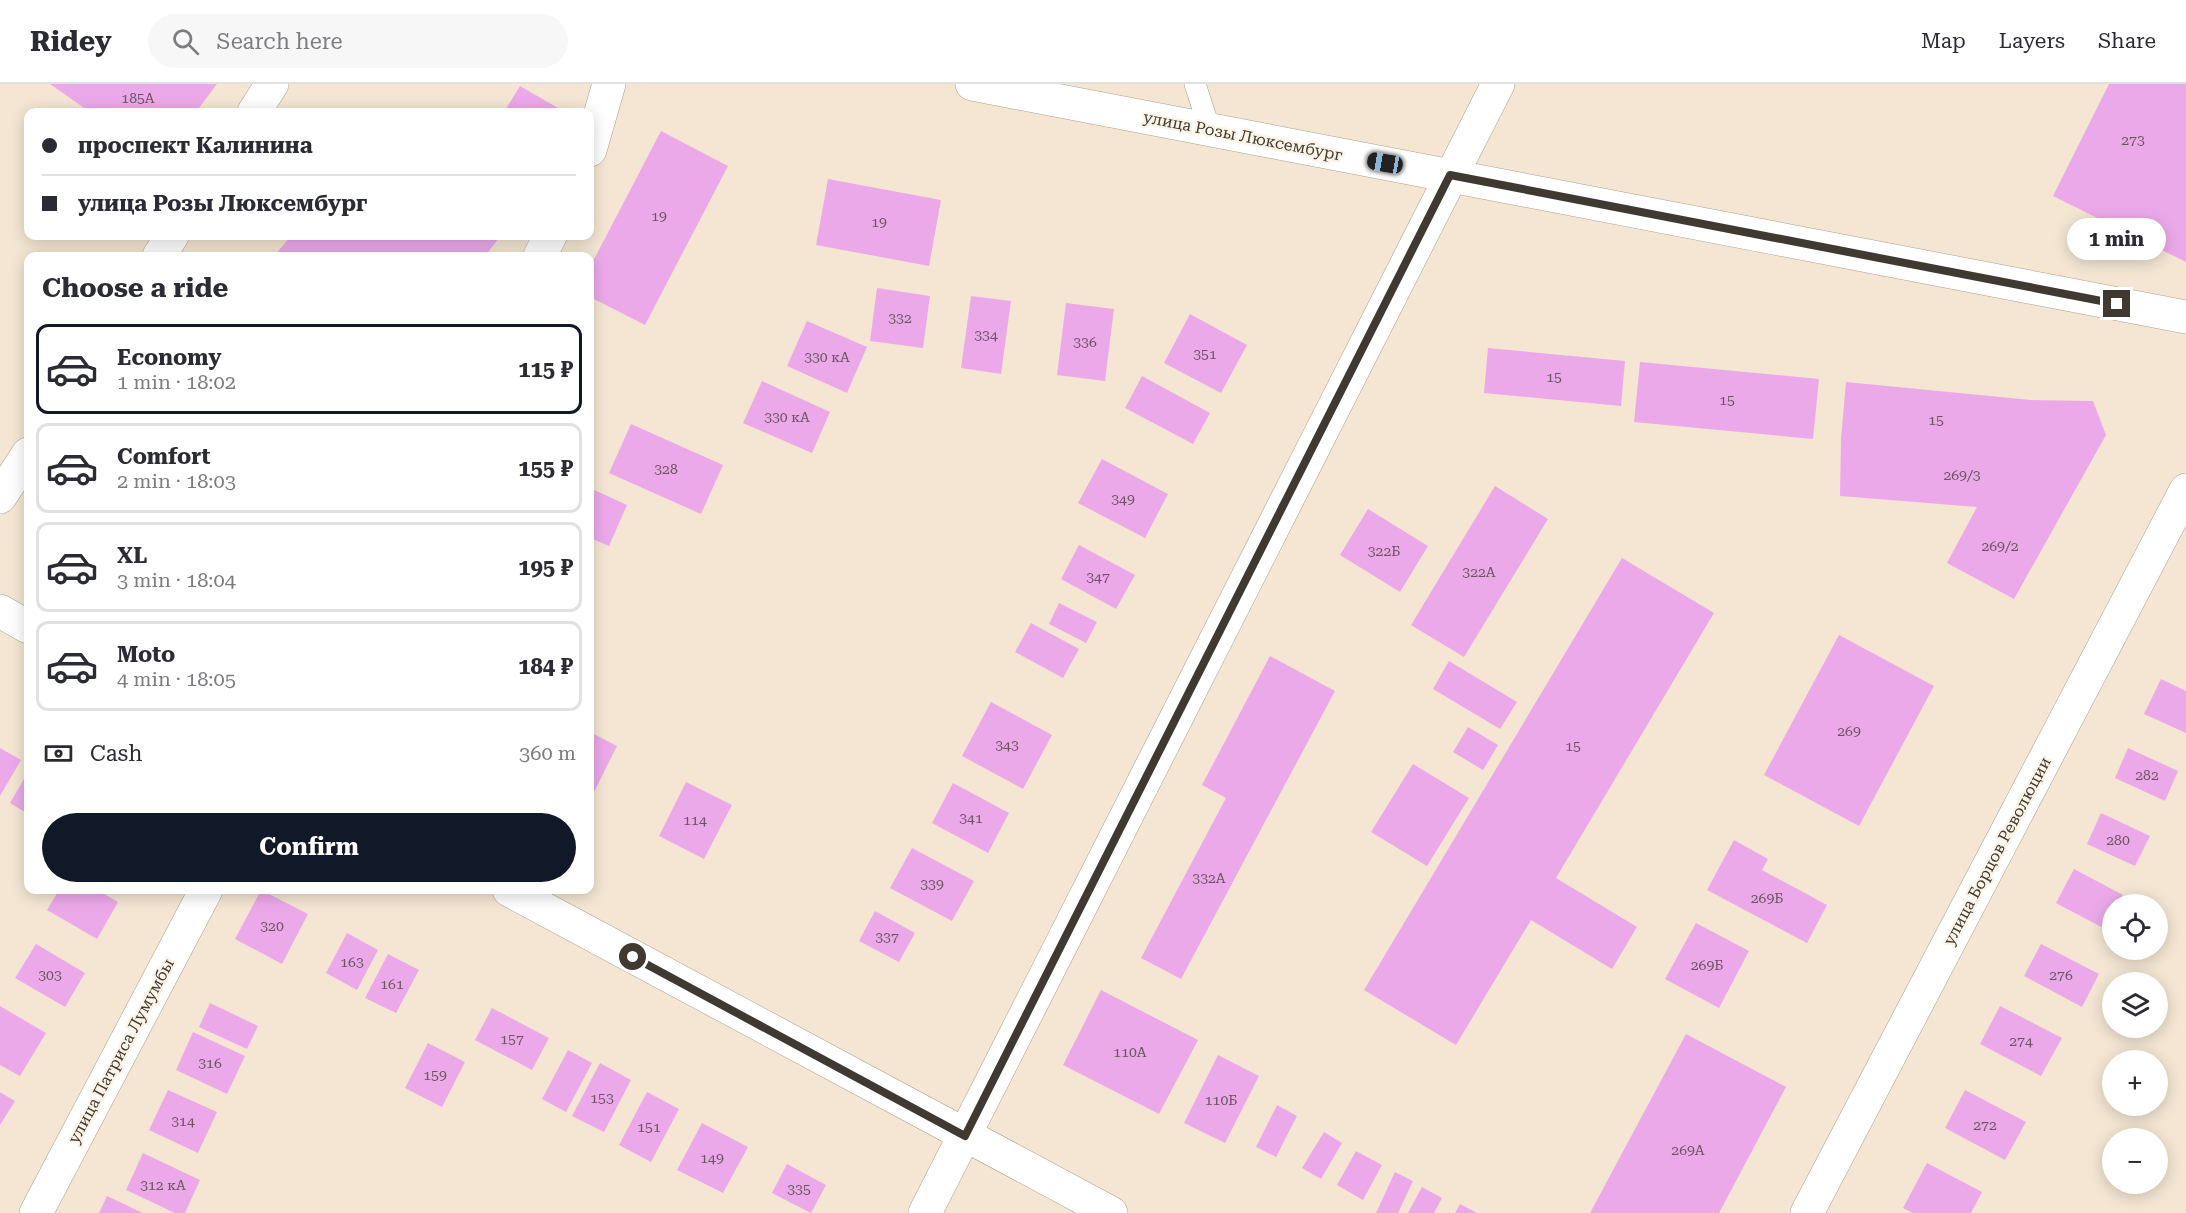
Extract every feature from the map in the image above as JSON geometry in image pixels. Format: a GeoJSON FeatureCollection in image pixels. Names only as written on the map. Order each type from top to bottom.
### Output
{"type":"FeatureCollection","features":[{"type":"Feature","properties":{"kind":"street"},"geometry":{"type":"LineString","coordinates":[[257,108],[272,84]]}},
{"type":"Feature","properties":{"kind":"street"},"geometry":{"type":"LineString","coordinates":[[594,136],[609,84]]}},
{"type":"Feature","properties":{"kind":"street","name":"улица Розы Люксембург"},"geometry":{"type":"LineString","coordinates":[[972,84],[2186,317]]}},
{"type":"Feature","properties":{"kind":"street"},"geometry":{"type":"LineString","coordinates":[[925,1213],[1498,84]]}},
{"type":"Feature","properties":{"kind":"street"},"geometry":{"type":"LineString","coordinates":[[0,497],[24,460]]}},
{"type":"Feature","properties":{"kind":"street","name":"улица Борцов Революции"},"geometry":{"type":"LineString","coordinates":[[1807,1213],[2186,490]]}},
{"type":"Feature","properties":{"kind":"street"},"geometry":{"type":"LineString","coordinates":[[0,611],[24,625]]}},
{"type":"Feature","properties":{"kind":"street","name":"улица Патриса Лумумбы"},"geometry":{"type":"LineString","coordinates":[[36,1213],[204,894]]}},
{"type":"Feature","properties":{"kind":"street"},"geometry":{"type":"LineString","coordinates":[[516,894],[1111,1213]]}},
{"type":"Feature","properties":{"kind":"lane"},"geometry":{"type":"LineString","coordinates":[[1196,84],[1210,130]]}},
{"type":"Feature","properties":{"kind":"building"},"geometry":{"type":"Polygon","coordinates":[[[50,84],[217,84],[199,108],[84,108],[50,84]]]}},
{"type":"Feature","properties":{"kind":"building"},"geometry":{"type":"Polygon","coordinates":[[[2109,84],[2186,84],[2186,262],[2053,196],[2109,84]]]}},
{"type":"Feature","properties":{"kind":"building"},"geometry":{"type":"Polygon","coordinates":[[[520,86],[558,108],[506,108],[520,86]]]}},
{"type":"Feature","properties":{"kind":"building"},"geometry":{"type":"Polygon","coordinates":[[[661,131],[728,166],[645,325],[594,299],[594,259],[661,131]]]}},
{"type":"Feature","properties":{"kind":"building"},"geometry":{"type":"Polygon","coordinates":[[[828,179],[941,200],[929,266],[816,245],[828,179]]]}},
{"type":"Feature","properties":{"kind":"building"},"geometry":{"type":"Polygon","coordinates":[[[288,240],[497,240],[488,252],[277,252],[288,240]]]}},
{"type":"Feature","properties":{"kind":"building"},"geometry":{"type":"Polygon","coordinates":[[[877,288],[930,296],[923,348],[870,341],[877,288]]]}},
{"type":"Feature","properties":{"kind":"building"},"geometry":{"type":"Polygon","coordinates":[[[971,296],[1011,301],[1001,374],[961,368],[971,296]]]}},
{"type":"Feature","properties":{"kind":"building"},"geometry":{"type":"Polygon","coordinates":[[[1066,303],[1114,309],[1105,381],[1057,375],[1066,303]]]}},
{"type":"Feature","properties":{"kind":"building"},"geometry":{"type":"Polygon","coordinates":[[[1190,314],[1247,345],[1221,393],[1164,363],[1190,314]]]}},
{"type":"Feature","properties":{"kind":"building"},"geometry":{"type":"Polygon","coordinates":[[[807,321],[867,347],[847,393],[787,366],[807,321]]]}},
{"type":"Feature","properties":{"kind":"building"},"geometry":{"type":"Polygon","coordinates":[[[1488,348],[1625,361],[1621,406],[1484,393],[1488,348]]]}},
{"type":"Feature","properties":{"kind":"building"},"geometry":{"type":"Polygon","coordinates":[[[1640,362],[1819,379],[1813,439],[1634,422],[1640,362]]]}},
{"type":"Feature","properties":{"kind":"building"},"geometry":{"type":"Polygon","coordinates":[[[1142,376],[1210,413],[1193,444],[1125,408],[1142,376]]]}},
{"type":"Feature","properties":{"kind":"building"},"geometry":{"type":"Polygon","coordinates":[[[762,381],[830,412],[812,453],[743,423],[762,381]]]}},
{"type":"Feature","properties":{"kind":"building"},"geometry":{"type":"Polygon","coordinates":[[[1846,382],[2031,400],[2093,401],[2106,435],[2014,599],[1947,563],[1977,507],[1840,496],[1841,439],[1846,382]]]}},
{"type":"Feature","properties":{"kind":"building"},"geometry":{"type":"Polygon","coordinates":[[[631,424],[723,465],[701,514],[609,473],[631,424]]]}},
{"type":"Feature","properties":{"kind":"building"},"geometry":{"type":"Polygon","coordinates":[[[1102,459],[1168,494],[1145,538],[1078,503],[1102,459]]]}},
{"type":"Feature","properties":{"kind":"building"},"geometry":{"type":"Polygon","coordinates":[[[1495,486],[1548,519],[1464,657],[1411,625],[1495,486]]]}},
{"type":"Feature","properties":{"kind":"building"},"geometry":{"type":"Polygon","coordinates":[[[594,490],[627,505],[609,546],[594,540],[594,490]]]}},
{"type":"Feature","properties":{"kind":"building"},"geometry":{"type":"Polygon","coordinates":[[[1368,509],[1428,546],[1400,592],[1340,555],[1368,509]]]}},
{"type":"Feature","properties":{"kind":"building"},"geometry":{"type":"Polygon","coordinates":[[[1079,545],[1135,575],[1116,609],[1061,579],[1079,545]]]}},
{"type":"Feature","properties":{"kind":"building"},"geometry":{"type":"Polygon","coordinates":[[[1622,558],[1714,613],[1556,878],[1637,927],[1612,969],[1531,920],[1456,1045],[1364,990],[1622,558]]]}},
{"type":"Feature","properties":{"kind":"building"},"geometry":{"type":"Polygon","coordinates":[[[1059,603],[1097,622],[1086,643],[1049,624],[1059,603]]]}},
{"type":"Feature","properties":{"kind":"building"},"geometry":{"type":"Polygon","coordinates":[[[1031,623],[1079,649],[1063,678],[1015,652],[1031,623]]]}},
{"type":"Feature","properties":{"kind":"building"},"geometry":{"type":"Polygon","coordinates":[[[1839,635],[1934,686],[1859,826],[1764,775],[1839,635]]]}},
{"type":"Feature","properties":{"kind":"building"},"geometry":{"type":"Polygon","coordinates":[[[1270,656],[1335,691],[1181,979],[1141,958],[1226,798],[1202,785],[1270,656]]]}},
{"type":"Feature","properties":{"kind":"building"},"geometry":{"type":"Polygon","coordinates":[[[1449,661],[1517,702],[1500,729],[1433,689],[1449,661]]]}},
{"type":"Feature","properties":{"kind":"building"},"geometry":{"type":"Polygon","coordinates":[[[2161,679],[2186,691],[2186,733],[2144,714],[2161,679]]]}},
{"type":"Feature","properties":{"kind":"building"},"geometry":{"type":"Polygon","coordinates":[[[991,702],[1052,735],[1023,789],[962,756],[991,702]]]}},
{"type":"Feature","properties":{"kind":"building"},"geometry":{"type":"Polygon","coordinates":[[[1468,727],[1498,745],[1483,770],[1453,752],[1468,727]]]}},
{"type":"Feature","properties":{"kind":"building"},"geometry":{"type":"Polygon","coordinates":[[[594,734],[617,746],[594,792],[594,734]]]}},
{"type":"Feature","properties":{"kind":"building"},"geometry":{"type":"Polygon","coordinates":[[[0,748],[21,760],[0,796],[0,748]]]}},
{"type":"Feature","properties":{"kind":"building"},"geometry":{"type":"Polygon","coordinates":[[[2128,748],[2178,771],[2165,801],[2115,778],[2128,748]]]}},
{"type":"Feature","properties":{"kind":"building"},"geometry":{"type":"Polygon","coordinates":[[[1413,764],[1469,798],[1427,866],[1371,832],[1413,764]]]}},
{"type":"Feature","properties":{"kind":"building"},"geometry":{"type":"Polygon","coordinates":[[[24,779],[24,812],[10,803],[24,779]]]}},
{"type":"Feature","properties":{"kind":"building"},"geometry":{"type":"Polygon","coordinates":[[[686,782],[732,805],[704,859],[659,836],[686,782]]]}},
{"type":"Feature","properties":{"kind":"building"},"geometry":{"type":"Polygon","coordinates":[[[953,783],[1009,813],[988,853],[932,823],[953,783]]]}},
{"type":"Feature","properties":{"kind":"building"},"geometry":{"type":"Polygon","coordinates":[[[2101,813],[2150,836],[2135,866],[2087,844],[2101,813]]]}},
{"type":"Feature","properties":{"kind":"building"},"geometry":{"type":"Polygon","coordinates":[[[1734,840],[1768,859],[1762,870],[1827,905],[1807,943],[1707,890],[1734,840]]]}},
{"type":"Feature","properties":{"kind":"building"},"geometry":{"type":"Polygon","coordinates":[[[912,848],[974,881],[952,921],[890,888],[912,848]]]}},
{"type":"Feature","properties":{"kind":"building"},"geometry":{"type":"Polygon","coordinates":[[[2074,869],[2121,894],[2102,894],[2102,927],[2056,903],[2074,869]]]}},
{"type":"Feature","properties":{"kind":"building"},"geometry":{"type":"Polygon","coordinates":[[[57,894],[104,894],[118,902],[97,939],[47,910],[57,894]]]}},
{"type":"Feature","properties":{"kind":"building"},"geometry":{"type":"Polygon","coordinates":[[[259,894],[269,894],[308,914],[282,964],[235,939],[259,894]]]}},
{"type":"Feature","properties":{"kind":"building"},"geometry":{"type":"Polygon","coordinates":[[[875,911],[915,933],[899,962],[859,941],[875,911]]]}},
{"type":"Feature","properties":{"kind":"building"},"geometry":{"type":"Polygon","coordinates":[[[1696,923],[1749,951],[1719,1008],[1665,979],[1696,923]]]}},
{"type":"Feature","properties":{"kind":"building"},"geometry":{"type":"Polygon","coordinates":[[[347,933],[378,950],[357,990],[326,973],[347,933]]]}},
{"type":"Feature","properties":{"kind":"building"},"geometry":{"type":"Polygon","coordinates":[[[36,944],[85,973],[65,1007],[15,978],[36,944]]]}},
{"type":"Feature","properties":{"kind":"building"},"geometry":{"type":"Polygon","coordinates":[[[2041,944],[2099,974],[2082,1007],[2024,976],[2041,944]]]}},
{"type":"Feature","properties":{"kind":"building"},"geometry":{"type":"Polygon","coordinates":[[[388,954],[419,970],[396,1013],[365,998],[388,954]]]}},
{"type":"Feature","properties":{"kind":"building"},"geometry":{"type":"Polygon","coordinates":[[[1101,990],[1198,1040],[1159,1114],[1063,1065],[1101,990]]]}},
{"type":"Feature","properties":{"kind":"building"},"geometry":{"type":"Polygon","coordinates":[[[210,1003],[258,1026],[247,1049],[199,1027],[210,1003]]]}},
{"type":"Feature","properties":{"kind":"building"},"geometry":{"type":"Polygon","coordinates":[[[0,1006],[46,1033],[20,1076],[0,1065],[0,1006]]]}},
{"type":"Feature","properties":{"kind":"building"},"geometry":{"type":"Polygon","coordinates":[[[2000,1006],[2062,1038],[2041,1076],[1980,1044],[2000,1006]]]}},
{"type":"Feature","properties":{"kind":"building"},"geometry":{"type":"Polygon","coordinates":[[[492,1008],[549,1038],[532,1070],[475,1040],[492,1008]]]}},
{"type":"Feature","properties":{"kind":"building"},"geometry":{"type":"Polygon","coordinates":[[[193,1032],[245,1056],[227,1094],[176,1070],[193,1032]]]}},
{"type":"Feature","properties":{"kind":"building"},"geometry":{"type":"Polygon","coordinates":[[[1686,1034],[1786,1087],[1719,1213],[1590,1213],[1686,1034]]]}},
{"type":"Feature","properties":{"kind":"building"},"geometry":{"type":"Polygon","coordinates":[[[428,1043],[465,1062],[442,1107],[405,1088],[428,1043]]]}},
{"type":"Feature","properties":{"kind":"building"},"geometry":{"type":"Polygon","coordinates":[[[568,1050],[592,1063],[566,1112],[542,1099],[568,1050]]]}},
{"type":"Feature","properties":{"kind":"building"},"geometry":{"type":"Polygon","coordinates":[[[1218,1055],[1259,1076],[1225,1143],[1184,1123],[1218,1055]]]}},
{"type":"Feature","properties":{"kind":"building"},"geometry":{"type":"Polygon","coordinates":[[[600,1063],[631,1080],[604,1132],[572,1116],[600,1063]]]}},
{"type":"Feature","properties":{"kind":"building"},"geometry":{"type":"Polygon","coordinates":[[[168,1090],[217,1112],[198,1153],[149,1130],[168,1090]]]}},
{"type":"Feature","properties":{"kind":"building"},"geometry":{"type":"Polygon","coordinates":[[[1965,1090],[2026,1122],[2005,1160],[1945,1128],[1965,1090]]]}},
{"type":"Feature","properties":{"kind":"building"},"geometry":{"type":"Polygon","coordinates":[[[0,1092],[15,1101],[0,1125],[0,1092]]]}},
{"type":"Feature","properties":{"kind":"building"},"geometry":{"type":"Polygon","coordinates":[[[647,1092],[679,1109],[651,1162],[619,1145],[647,1092]]]}},
{"type":"Feature","properties":{"kind":"building"},"geometry":{"type":"Polygon","coordinates":[[[1277,1105],[1297,1116],[1276,1157],[1256,1147],[1277,1105]]]}},
{"type":"Feature","properties":{"kind":"building"},"geometry":{"type":"Polygon","coordinates":[[[702,1123],[748,1147],[723,1193],[677,1170],[702,1123]]]}},
{"type":"Feature","properties":{"kind":"building"},"geometry":{"type":"Polygon","coordinates":[[[1324,1132],[1342,1143],[1321,1179],[1302,1168],[1324,1132]]]}},
{"type":"Feature","properties":{"kind":"building"},"geometry":{"type":"Polygon","coordinates":[[[1356,1151],[1382,1165],[1363,1200],[1337,1185],[1356,1151]]]}},
{"type":"Feature","properties":{"kind":"building"},"geometry":{"type":"Polygon","coordinates":[[[143,1153],[200,1180],[185,1213],[175,1213],[126,1190],[143,1153]]]}},
{"type":"Feature","properties":{"kind":"building"},"geometry":{"type":"Polygon","coordinates":[[[1927,1163],[1982,1192],[1971,1213],[1913,1213],[1903,1208],[1927,1163]]]}},
{"type":"Feature","properties":{"kind":"building"},"geometry":{"type":"Polygon","coordinates":[[[787,1164],[826,1185],[811,1213],[772,1193],[787,1164]]]}},
{"type":"Feature","properties":{"kind":"building"},"geometry":{"type":"Polygon","coordinates":[[[1395,1172],[1413,1181],[1398,1213],[1376,1213],[1395,1172]]]}},
{"type":"Feature","properties":{"kind":"building"},"geometry":{"type":"Polygon","coordinates":[[[1422,1187],[1442,1198],[1434,1213],[1408,1213],[1422,1187]]]}},
{"type":"Feature","properties":{"kind":"building"},"geometry":{"type":"Polygon","coordinates":[[[107,1196],[143,1213],[99,1213],[107,1196]]]}},
{"type":"Feature","properties":{"kind":"building"},"geometry":{"type":"Polygon","coordinates":[[[1460,1204],[1477,1213],[1455,1213],[1460,1204]]]}},
{"type":"Feature","properties":{"kind":"route"},"geometry":{"type":"LineString","coordinates":[[633,957],[965,1136],[1450,175],[2117,304]]}}]}
